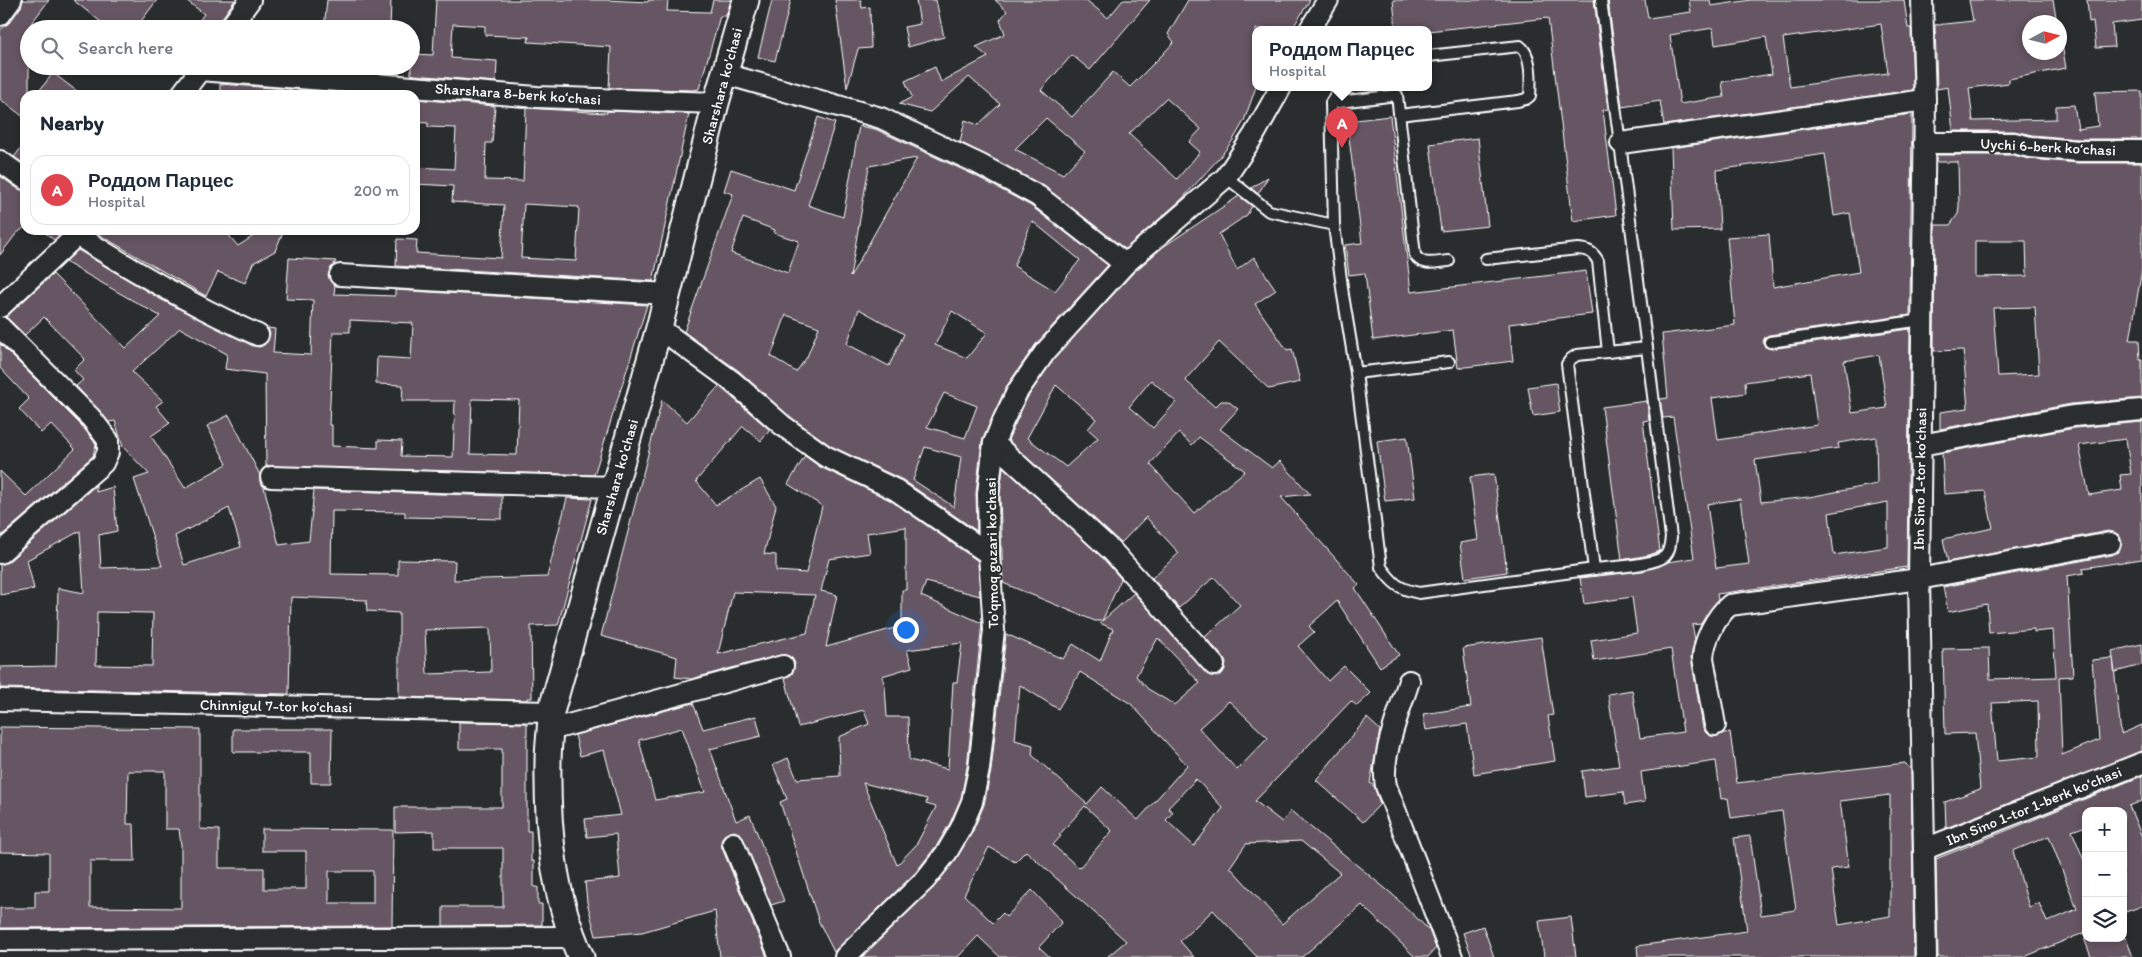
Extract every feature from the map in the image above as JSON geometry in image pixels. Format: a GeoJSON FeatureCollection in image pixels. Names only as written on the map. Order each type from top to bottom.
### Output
{"type":"FeatureCollection","features":[{"type":"Feature","properties":{"kind":"street"},"geometry":{"type":"LineString","coordinates":[[0,15],[11,0]]}},
{"type":"Feature","properties":{"kind":"street"},"geometry":{"type":"LineString","coordinates":[[236,20],[250,0]]}},
{"type":"Feature","properties":{"kind":"street","name":"Sharshara ko'chasi"},"geometry":{"type":"LineString","coordinates":[[576,947],[556,876],[548,818],[548,760],[551,721],[659,328],[716,103],[746,0]]}},
{"type":"Feature","properties":{"kind":"street"},"geometry":{"type":"LineString","coordinates":[[1316,26],[1328,0]]}},
{"type":"Feature","properties":{"kind":"street","name":"Ibn Sino 1-tor koʻchasi"},"geometry":{"type":"LineString","coordinates":[[1922,0],[1925,100],[1919,580],[1926,957]]}},
{"type":"Feature","properties":{"kind":"street"},"geometry":{"type":"LineString","coordinates":[[725,74],[881,118],[979,164],[1038,196],[1125,264]]}},
{"type":"Feature","properties":{"kind":"street"},"geometry":{"type":"LineString","coordinates":[[185,90],[197,75]]}},
{"type":"Feature","properties":{"kind":"street","name":"Sharshara 8-berk koʻchasi"},"geometry":{"type":"LineString","coordinates":[[283,75],[537,97],[716,103]]}},
{"type":"Feature","properties":{"kind":"street","name":"To'qmoq guzari ko'chasi"},"geometry":{"type":"LineString","coordinates":[[845,957],[931,873],[952,844],[972,802],[979,769],[994,630],[989,554],[988,494],[994,443],[1017,392],[1045,352],[1125,264],[1226,177],[1254,135],[1279,91]]}},
{"type":"Feature","properties":{"kind":"street"},"geometry":{"type":"LineString","coordinates":[[1621,143],[1925,100]]}},
{"type":"Feature","properties":{"kind":"street","name":"Uychi 6-berk koʻchasi"},"geometry":{"type":"LineString","coordinates":[[1924,144],[2014,142],[2030,146],[2079,151],[2142,151]]}},
{"type":"Feature","properties":{"kind":"street"},"geometry":{"type":"LineString","coordinates":[[0,161],[20,175]]}},
{"type":"Feature","properties":{"kind":"street"},"geometry":{"type":"LineString","coordinates":[[0,306],[75,235]]}},
{"type":"Feature","properties":{"kind":"street"},"geometry":{"type":"LineString","coordinates":[[82,235],[123,264],[220,319],[258,335]]}},
{"type":"Feature","properties":{"kind":"street"},"geometry":{"type":"LineString","coordinates":[[340,275],[668,294]]}},
{"type":"Feature","properties":{"kind":"street"},"geometry":{"type":"LineString","coordinates":[[0,327],[91,418],[108,440],[109,448],[103,463],[0,553]]}},
{"type":"Feature","properties":{"kind":"street"},"geometry":{"type":"LineString","coordinates":[[659,328],[732,380],[782,425],[825,456],[896,490],[989,554]]}},
{"type":"Feature","properties":{"kind":"street"},"geometry":{"type":"LineString","coordinates":[[1921,445],[2073,416],[2142,410]]}},
{"type":"Feature","properties":{"kind":"street"},"geometry":{"type":"LineString","coordinates":[[994,443],[1112,550],[1214,666]]}},
{"type":"Feature","properties":{"kind":"street"},"geometry":{"type":"LineString","coordinates":[[271,477],[614,487]]}},
{"type":"Feature","properties":{"kind":"street"},"geometry":{"type":"LineString","coordinates":[[1715,725],[1704,666],[1703,649],[1720,615],[1730,605],[1919,580],[2110,543]]}},
{"type":"Feature","properties":{"kind":"street","name":"Chinnigul 7-tor koʻchasi"},"geometry":{"type":"LineString","coordinates":[[0,700],[551,721],[783,666]]}},
{"type":"Feature","properties":{"kind":"street"},"geometry":{"type":"LineString","coordinates":[[1409,681],[1385,761],[1384,776],[1386,786],[1452,957]]}},
{"type":"Feature","properties":{"kind":"street","name":"Ibn Sino 1-tor 1-berk koʻchasi"},"geometry":{"type":"LineString","coordinates":[[1925,849],[2142,763]]}},
{"type":"Feature","properties":{"kind":"street"},"geometry":{"type":"LineString","coordinates":[[733,843],[780,957]]}},
{"type":"Feature","properties":{"kind":"street"},"geometry":{"type":"LineString","coordinates":[[0,940],[576,947]]}},
{"type":"Feature","properties":{"kind":"lane"},"geometry":{"type":"LineString","coordinates":[[1338,91],[1331,103],[1334,225],[1356,373],[1381,567],[1391,582],[1404,590],[1419,593],[1653,561],[1664,557],[1669,550],[1671,537],[1601,0]]}},
{"type":"Feature","properties":{"kind":"lane"},"geometry":{"type":"LineString","coordinates":[[1399,115],[1518,101],[1530,96],[1528,58],[1526,50],[1520,46],[1432,56]]}},
{"type":"Feature","properties":{"kind":"lane"},"geometry":{"type":"LineString","coordinates":[[1331,103],[1397,91],[1415,255],[1423,263],[1449,261]]}},
{"type":"Feature","properties":{"kind":"lane"},"geometry":{"type":"LineString","coordinates":[[1226,177],[1269,211],[1334,225]]}},
{"type":"Feature","properties":{"kind":"lane"},"geometry":{"type":"LineString","coordinates":[[1486,259],[1578,249],[1588,250],[1594,254],[1598,261],[1608,352]]}},
{"type":"Feature","properties":{"kind":"lane"},"geometry":{"type":"LineString","coordinates":[[1770,342],[1922,320]]}},
{"type":"Feature","properties":{"kind":"lane"},"geometry":{"type":"LineString","coordinates":[[1594,569],[1567,364],[1571,358],[1577,355],[1647,348]]}},
{"type":"Feature","properties":{"kind":"lane"},"geometry":{"type":"LineString","coordinates":[[1356,373],[1449,362]]}},
{"type":"Feature","properties":{"kind":"building"},"geometry":{"type":"Polygon","coordinates":[[[23,0],[49,0],[34,20],[20,20],[20,75],[29,75],[29,90],[20,90],[20,114],[0,99],[0,30],[10,22],[21,7],[23,0]]]}},
{"type":"Feature","properties":{"kind":"building"},"geometry":{"type":"Polygon","coordinates":[[[73,0],[157,0],[142,20],[99,20],[73,0]]]}},
{"type":"Feature","properties":{"kind":"building"},"geometry":{"type":"Polygon","coordinates":[[[186,0],[235,0],[220,20],[200,20],[204,14],[186,0]]]}},
{"type":"Feature","properties":{"kind":"building"},"geometry":{"type":"Polygon","coordinates":[[[327,0],[391,0],[390,20],[325,20],[327,0]]]}},
{"type":"Feature","properties":{"kind":"building"},"geometry":{"type":"Polygon","coordinates":[[[436,0],[606,0],[648,2],[649,0],[668,0],[667,11],[710,12],[713,0],[731,0],[726,16],[720,16],[699,89],[694,90],[609,88],[611,47],[528,42],[529,37],[485,35],[485,26],[453,24],[451,58],[497,61],[496,82],[415,75],[420,75],[420,54],[433,55],[436,0]]]}},
{"type":"Feature","properties":{"kind":"building"},"geometry":{"type":"Polygon","coordinates":[[[772,0],[791,0],[775,61],[758,57],[772,0]]]}},
{"type":"Feature","properties":{"kind":"building"},"geometry":{"type":"Polygon","coordinates":[[[835,0],[861,0],[862,8],[870,7],[871,48],[858,49],[847,88],[835,0]]]}},
{"type":"Feature","properties":{"kind":"building"},"geometry":{"type":"Polygon","coordinates":[[[916,0],[936,0],[944,37],[908,47],[904,27],[920,24],[916,0]]]}},
{"type":"Feature","properties":{"kind":"building"},"geometry":{"type":"Polygon","coordinates":[[[995,0],[1086,0],[1108,18],[1123,0],[1150,0],[1090,70],[1072,55],[1041,90],[1072,117],[1113,72],[1130,87],[1163,54],[1174,42],[1168,34],[1188,0],[1310,0],[1294,26],[1252,26],[1252,91],[1255,91],[1244,121],[1220,157],[1182,199],[1125,249],[1044,186],[960,142],[965,120],[978,125],[1000,104],[969,77],[930,112],[899,104],[912,97],[905,81],[935,67],[941,82],[988,57],[976,47],[1005,34],[1000,20],[1007,11],[995,0]],[[1166,98],[1129,134],[1177,179],[1200,152],[1189,142],[1201,129],[1166,98]],[[1046,118],[1015,149],[1063,174],[1085,151],[1046,118]]]}},
{"type":"Feature","properties":{"kind":"building"},"geometry":{"type":"Polygon","coordinates":[[[1393,0],[1594,0],[1608,109],[1603,110],[1616,215],[1573,221],[1548,18],[1432,31],[1432,26],[1396,26],[1393,0]]]}},
{"type":"Feature","properties":{"kind":"building"},"geometry":{"type":"Polygon","coordinates":[[[1608,0],[1645,0],[1648,18],[1691,12],[1689,0],[1710,0],[1711,6],[1751,0],[1904,0],[1908,28],[1911,28],[1913,90],[1664,125],[1660,101],[1622,107],[1608,0]],[[1881,24],[1783,38],[1790,87],[1888,73],[1881,24]],[[1713,28],[1670,35],[1680,104],[1724,97],[1722,82],[1772,74],[1766,37],[1715,45],[1713,28]]]}},
{"type":"Feature","properties":{"kind":"building"},"geometry":{"type":"Polygon","coordinates":[[[1969,0],[2053,0],[2056,15],[2022,15],[2022,60],[2065,60],[2066,68],[2009,79],[2009,83],[1969,88],[1973,121],[2056,119],[2056,106],[2074,105],[2078,129],[2098,126],[2095,92],[2142,91],[2142,139],[2079,139],[2032,135],[2014,131],[1953,131],[1948,87],[1937,89],[1935,25],[1973,21],[1969,0]]]}},
{"type":"Feature","properties":{"kind":"building"},"geometry":{"type":"Polygon","coordinates":[[[2087,0],[2142,0],[2142,20],[2112,24],[2114,47],[2096,48],[2093,21],[2089,22],[2087,0]]]}},
{"type":"Feature","properties":{"kind":"building"},"geometry":{"type":"Polygon","coordinates":[[[51,75],[56,75],[75,90],[40,90],[51,75]]]}},
{"type":"Feature","properties":{"kind":"building"},"geometry":{"type":"Polygon","coordinates":[[[220,84],[298,90],[220,90],[220,84]]]}},
{"type":"Feature","properties":{"kind":"building"},"geometry":{"type":"Polygon","coordinates":[[[420,99],[495,106],[492,143],[486,143],[485,180],[523,181],[526,108],[607,113],[607,111],[689,114],[653,281],[396,266],[397,239],[417,240],[416,253],[501,258],[504,205],[452,202],[453,186],[420,184],[420,167],[454,169],[456,128],[428,127],[428,123],[420,122],[420,99]],[[524,204],[521,258],[576,261],[579,207],[524,204]]]}},
{"type":"Feature","properties":{"kind":"building"},"geometry":{"type":"Polygon","coordinates":[[[1912,114],[1910,315],[1769,335],[1765,337],[1763,342],[1765,347],[1771,349],[1910,329],[1907,567],[1717,594],[1718,600],[1701,624],[1692,625],[1695,639],[1691,657],[1703,728],[1711,736],[1730,732],[1737,783],[1905,763],[1911,770],[1914,957],[1638,957],[1637,946],[1747,931],[1734,838],[1750,836],[1761,915],[1796,910],[1782,811],[1731,818],[1728,798],[1721,799],[1716,761],[1641,772],[1645,802],[1625,805],[1623,792],[1585,797],[1582,771],[1619,766],[1608,694],[1632,690],[1640,738],[1683,732],[1671,649],[1594,661],[1591,640],[1637,633],[1632,597],[1584,604],[1580,578],[1643,571],[1668,562],[1694,558],[1673,417],[1663,418],[1660,399],[1668,398],[1662,334],[1735,325],[1727,237],[1769,234],[1773,287],[1859,272],[1850,213],[1834,216],[1825,154],[1717,170],[1720,229],[1674,230],[1671,148],[1912,114]],[[1879,355],[1844,361],[1852,413],[1887,408],[1879,355]],[[1810,373],[1745,382],[1746,393],[1712,398],[1718,440],[1817,425],[1810,373]],[[1876,437],[1838,443],[1839,448],[1755,460],[1761,502],[1809,497],[1877,484],[1876,437]],[[1740,499],[1707,504],[1716,568],[1749,564],[1740,499]],[[1888,502],[1829,513],[1834,555],[1888,547],[1888,502]],[[1890,795],[1840,801],[1849,867],[1831,869],[1839,925],[1890,916],[1890,795]]]}},
{"type":"Feature","properties":{"kind":"building"},"geometry":{"type":"Polygon","coordinates":[[[1390,116],[1411,292],[1586,271],[1592,314],[1509,324],[1513,361],[1458,368],[1453,330],[1373,340],[1365,273],[1349,275],[1345,245],[1362,243],[1347,121],[1390,116]]]}},
{"type":"Feature","properties":{"kind":"building"},"geometry":{"type":"Polygon","coordinates":[[[818,117],[835,123],[808,205],[843,217],[859,126],[875,129],[974,175],[1031,206],[1108,265],[1036,344],[1006,387],[982,441],[976,493],[977,531],[903,480],[831,446],[789,416],[739,371],[684,332],[733,194],[724,191],[731,169],[794,190],[818,117]],[[917,158],[869,166],[850,277],[917,158]],[[743,218],[731,253],[788,273],[799,241],[774,233],[775,230],[743,218]],[[1032,221],[1014,266],[1055,291],[1080,260],[1032,221]],[[859,309],[847,344],[889,366],[904,334],[859,309]],[[952,311],[935,345],[967,358],[987,333],[952,311]],[[786,315],[771,356],[796,372],[807,357],[819,327],[786,315]],[[944,393],[927,427],[965,438],[977,406],[944,393]],[[925,447],[913,480],[954,507],[961,457],[925,447]]]}},
{"type":"Feature","properties":{"kind":"building"},"geometry":{"type":"Polygon","coordinates":[[[1478,138],[1488,226],[1441,231],[1430,144],[1478,138]]]}},
{"type":"Feature","properties":{"kind":"building"},"geometry":{"type":"Polygon","coordinates":[[[20,149],[20,161],[14,157],[20,149]]]}},
{"type":"Feature","properties":{"kind":"building"},"geometry":{"type":"Polygon","coordinates":[[[1936,155],[2013,155],[2029,159],[2078,163],[2142,163],[2142,269],[2130,340],[2139,340],[2140,360],[2142,360],[2142,398],[2071,404],[1940,429],[1940,412],[1968,408],[1963,350],[1934,351],[1935,225],[1950,225],[1958,214],[1959,206],[1958,162],[1936,162],[1936,155]],[[1975,241],[1975,277],[2027,276],[2026,241],[1975,241]],[[2035,307],[1993,308],[1998,376],[2039,374],[2035,307]]]}},
{"type":"Feature","properties":{"kind":"building"},"geometry":{"type":"Polygon","coordinates":[[[0,176],[20,190],[20,231],[0,255],[0,176]]]}},
{"type":"Feature","properties":{"kind":"building"},"geometry":{"type":"Polygon","coordinates":[[[1268,177],[1258,194],[1251,188],[1268,177]]]}},
{"type":"Feature","properties":{"kind":"building"},"geometry":{"type":"Polygon","coordinates":[[[1239,196],[1252,206],[1247,215],[1219,234],[1237,270],[1254,257],[1276,290],[1255,304],[1287,350],[1292,349],[1300,382],[1269,389],[1219,342],[1185,380],[1215,407],[1221,401],[1228,401],[1238,409],[1220,429],[1272,468],[1280,461],[1310,494],[1281,497],[1359,585],[1355,588],[1399,655],[1380,667],[1337,601],[1309,626],[1314,632],[1298,646],[1328,681],[1344,666],[1371,693],[1357,706],[1351,701],[1255,801],[1282,822],[1291,811],[1392,894],[1429,930],[1436,948],[1428,957],[1415,957],[1362,905],[1302,957],[1257,957],[1213,910],[1180,941],[1194,957],[1107,957],[1126,941],[1026,851],[1015,862],[989,847],[964,895],[993,923],[1003,913],[1006,917],[1032,890],[1062,922],[1039,947],[1050,957],[1000,957],[978,936],[958,957],[862,957],[934,887],[956,859],[972,833],[984,805],[991,771],[1006,634],[1063,659],[1073,644],[1100,661],[1113,629],[1100,623],[1134,593],[1206,673],[1216,677],[1222,674],[1226,663],[1205,637],[1240,605],[1214,577],[1179,608],[1152,578],[1179,553],[1146,517],[1121,543],[1008,440],[1027,398],[1054,359],[1133,273],[1163,247],[1239,196]],[[1151,380],[1129,407],[1153,428],[1176,402],[1151,380]],[[1056,385],[1027,438],[1066,467],[1098,438],[1088,429],[1096,419],[1056,385]],[[1179,433],[1150,464],[1194,513],[1245,471],[1199,437],[1192,445],[1179,433]],[[1158,638],[1136,676],[1148,689],[1175,705],[1200,683],[1158,638]],[[1080,672],[1058,709],[1020,685],[1015,740],[1033,745],[1032,755],[1087,804],[1102,787],[1138,820],[1187,765],[1131,704],[1080,672]],[[1229,701],[1199,728],[1237,770],[1268,738],[1229,701]],[[1196,779],[1168,808],[1173,812],[1166,820],[1194,846],[1223,808],[1196,779]],[[1085,806],[1059,835],[1061,836],[1053,845],[1079,868],[1112,831],[1085,806]],[[1301,841],[1246,844],[1230,867],[1282,924],[1340,873],[1301,841]]]}},
{"type":"Feature","properties":{"kind":"building"},"geometry":{"type":"Polygon","coordinates":[[[48,235],[60,235],[54,240],[48,235]]]}},
{"type":"Feature","properties":{"kind":"building"},"geometry":{"type":"Polygon","coordinates":[[[100,235],[228,235],[238,246],[255,235],[282,235],[275,251],[253,263],[245,283],[218,272],[206,296],[100,235]]]}},
{"type":"Feature","properties":{"kind":"building"},"geometry":{"type":"Polygon","coordinates":[[[78,250],[160,299],[253,346],[260,347],[265,344],[270,334],[268,328],[275,329],[273,353],[311,355],[313,300],[286,299],[289,258],[336,261],[328,275],[330,281],[335,285],[334,294],[395,296],[395,290],[647,305],[594,475],[266,466],[265,374],[225,369],[227,354],[180,328],[132,372],[163,401],[156,406],[170,423],[151,436],[185,488],[227,464],[207,426],[229,415],[260,475],[260,482],[264,487],[279,545],[309,541],[314,490],[502,496],[502,519],[405,517],[405,512],[332,511],[331,574],[398,575],[398,560],[455,561],[454,580],[547,577],[567,498],[592,499],[558,625],[531,626],[532,698],[527,698],[527,700],[399,697],[399,613],[367,611],[366,600],[291,597],[289,694],[0,688],[0,667],[56,666],[58,588],[84,593],[80,531],[27,560],[34,589],[0,595],[0,565],[8,562],[96,485],[96,492],[113,487],[117,531],[99,535],[101,568],[162,566],[134,479],[149,474],[123,447],[115,421],[109,422],[76,386],[83,380],[74,370],[85,359],[44,317],[25,335],[6,317],[53,274],[126,348],[160,316],[65,262],[78,250]],[[350,320],[350,332],[333,332],[329,425],[332,425],[332,446],[378,448],[378,440],[402,441],[401,456],[453,457],[455,401],[402,401],[403,385],[376,384],[377,357],[411,359],[413,323],[350,320]],[[472,399],[470,454],[517,455],[519,400],[472,399]],[[229,508],[175,536],[184,565],[241,547],[229,508]],[[97,612],[96,665],[152,666],[153,613],[97,612]],[[490,628],[425,630],[427,674],[491,672],[490,628]]]}},
{"type":"Feature","properties":{"kind":"building"},"geometry":{"type":"Polygon","coordinates":[[[0,344],[82,426],[96,444],[93,456],[0,537],[0,471],[26,496],[75,449],[51,424],[41,433],[19,409],[29,399],[0,368],[0,344]]]}},
{"type":"Feature","properties":{"kind":"building"},"geometry":{"type":"Polygon","coordinates":[[[1556,383],[1560,412],[1533,416],[1528,387],[1556,383]]]}},
{"type":"Feature","properties":{"kind":"building"},"geometry":{"type":"Polygon","coordinates":[[[719,386],[770,430],[761,441],[743,426],[696,481],[716,505],[760,479],[776,506],[764,554],[776,555],[776,571],[806,573],[822,506],[788,484],[805,456],[820,467],[890,500],[978,561],[980,596],[926,582],[921,596],[982,623],[967,767],[961,798],[950,823],[937,845],[916,872],[834,952],[819,922],[780,802],[787,799],[773,765],[788,758],[797,779],[840,776],[839,737],[869,724],[864,710],[798,727],[785,678],[792,674],[795,663],[792,658],[786,655],[691,679],[675,677],[677,657],[601,636],[662,400],[687,422],[719,386]],[[906,527],[867,533],[870,553],[829,559],[821,591],[837,595],[826,647],[902,626],[902,590],[906,590],[906,527]],[[733,592],[718,654],[807,633],[815,595],[733,592]],[[962,643],[907,650],[912,667],[882,676],[885,686],[887,717],[908,717],[909,760],[948,769],[953,682],[957,682],[962,643]],[[863,783],[897,865],[916,845],[936,807],[926,804],[927,799],[863,783]]]}},
{"type":"Feature","properties":{"kind":"building"},"geometry":{"type":"Polygon","coordinates":[[[1647,401],[1649,420],[1643,421],[1660,551],[1622,560],[1602,407],[1647,401]]]}},
{"type":"Feature","properties":{"kind":"building"},"geometry":{"type":"Polygon","coordinates":[[[2142,422],[2142,559],[2083,568],[2084,573],[2067,576],[2073,676],[2059,677],[2062,755],[2099,740],[2092,660],[2113,658],[2121,734],[2142,725],[2142,751],[1946,828],[1945,802],[1980,789],[1975,733],[1945,734],[1943,649],[1989,648],[1990,679],[2056,677],[2053,630],[2034,632],[2034,629],[1989,633],[1987,604],[1948,612],[1943,587],[2112,555],[2118,552],[2122,541],[2119,535],[2108,531],[1948,562],[1943,539],[1993,528],[1985,491],[1944,494],[1942,453],[2075,428],[2142,422]],[[2126,439],[2079,445],[2089,495],[2122,490],[2120,475],[2131,474],[2126,439]],[[2038,701],[1992,703],[1997,761],[2039,757],[2038,701]]]}},
{"type":"Feature","properties":{"kind":"building"},"geometry":{"type":"Polygon","coordinates":[[[1407,437],[1415,498],[1385,501],[1377,441],[1407,437]]]}},
{"type":"Feature","properties":{"kind":"building"},"geometry":{"type":"Polygon","coordinates":[[[1003,467],[1104,559],[1121,579],[1102,621],[1095,621],[1003,583],[1000,495],[1003,467]]]}},
{"type":"Feature","properties":{"kind":"building"},"geometry":{"type":"Polygon","coordinates":[[[1494,474],[1507,572],[1465,578],[1460,543],[1478,540],[1470,477],[1494,474]]]}},
{"type":"Feature","properties":{"kind":"building"},"geometry":{"type":"Polygon","coordinates":[[[1541,637],[1553,715],[1548,716],[1555,761],[1474,774],[1467,724],[1426,730],[1423,714],[1471,707],[1463,648],[1541,637]]]}},
{"type":"Feature","properties":{"kind":"building"},"geometry":{"type":"Polygon","coordinates":[[[2142,644],[2142,665],[2115,672],[2112,651],[2142,644]]]}},
{"type":"Feature","properties":{"kind":"building"},"geometry":{"type":"Polygon","coordinates":[[[693,703],[703,729],[756,716],[761,736],[710,749],[736,821],[750,815],[784,901],[771,905],[741,834],[734,831],[724,835],[721,841],[722,848],[767,957],[720,957],[715,911],[642,932],[596,936],[587,902],[585,882],[620,878],[616,834],[587,837],[585,819],[621,815],[604,750],[580,756],[575,735],[693,703]],[[682,728],[639,740],[655,800],[705,792],[682,728]]]}},
{"type":"Feature","properties":{"kind":"building"},"geometry":{"type":"Polygon","coordinates":[[[1367,718],[1380,730],[1370,783],[1374,786],[1380,804],[1363,822],[1316,780],[1367,718]]]}},
{"type":"Feature","properties":{"kind":"building"},"geometry":{"type":"Polygon","coordinates":[[[459,722],[527,723],[527,831],[531,831],[531,861],[534,861],[534,887],[538,887],[538,904],[542,904],[542,925],[443,926],[443,907],[503,907],[503,848],[434,848],[434,831],[395,832],[395,807],[502,807],[502,749],[459,749],[459,722]]]}},
{"type":"Feature","properties":{"kind":"building"},"geometry":{"type":"Polygon","coordinates":[[[0,727],[200,729],[200,829],[219,830],[219,868],[264,868],[264,889],[306,889],[306,851],[262,851],[262,829],[393,830],[392,926],[0,928],[0,908],[35,908],[35,891],[49,891],[49,853],[0,852],[0,727]],[[128,771],[127,824],[134,824],[135,861],[90,861],[90,907],[181,908],[181,845],[179,829],[165,829],[165,771],[128,771]],[[329,871],[329,903],[373,903],[373,871],[329,871]]]}},
{"type":"Feature","properties":{"kind":"building"},"geometry":{"type":"Polygon","coordinates":[[[233,729],[332,729],[331,783],[311,783],[311,752],[233,752],[233,729]]]}},
{"type":"Feature","properties":{"kind":"building"},"geometry":{"type":"Polygon","coordinates":[[[2142,776],[2142,801],[2129,806],[2142,837],[2142,906],[2127,912],[2127,807],[2082,807],[2082,827],[2072,831],[2082,855],[2082,934],[2024,957],[1938,957],[1936,859],[2142,776]],[[2049,836],[2013,851],[2029,907],[2039,903],[2047,922],[2077,909],[2049,836]]]}},
{"type":"Feature","properties":{"kind":"building"},"geometry":{"type":"Polygon","coordinates":[[[1571,917],[1576,957],[1544,957],[1539,921],[1571,917]]]}},
{"type":"Feature","properties":{"kind":"building"},"geometry":{"type":"Polygon","coordinates":[[[1483,926],[1494,957],[1472,957],[1463,933],[1483,926]]]}},
{"type":"Feature","properties":{"kind":"building"},"geometry":{"type":"Polygon","coordinates":[[[2127,941],[2133,957],[2091,957],[2085,942],[2127,941]]]}},
{"type":"Feature","properties":{"kind":"place","name":"Роддом Парцес"},"geometry":{"type":"Point","coordinates":[1342,148]}}]}
